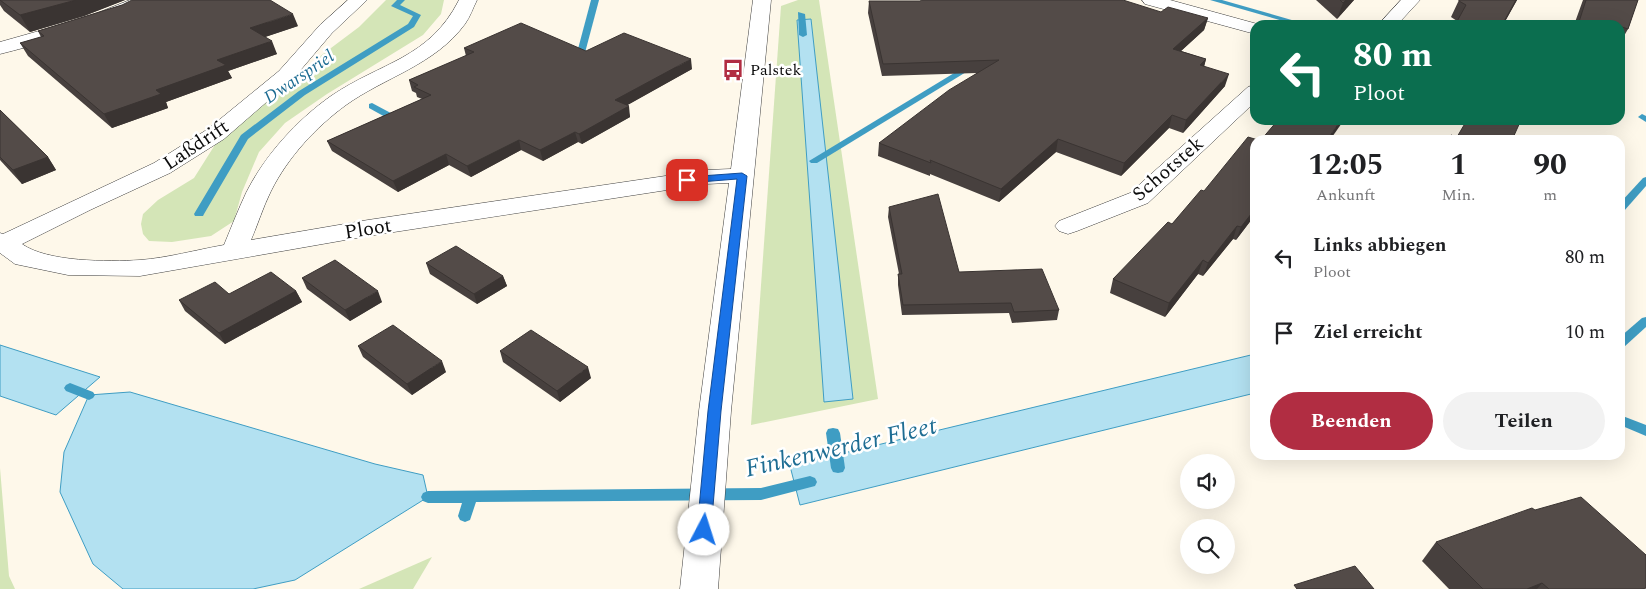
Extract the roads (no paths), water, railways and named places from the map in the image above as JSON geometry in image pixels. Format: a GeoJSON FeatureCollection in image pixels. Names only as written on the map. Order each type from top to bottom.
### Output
{"type":"FeatureCollection","features":[{"type":"Feature","properties":{"kind":"street"},"geometry":{"type":"LineString","coordinates":[[0,48],[90,22],[144,0]]}},
{"type":"Feature","properties":{"kind":"street","name":"Laßdrift"},"geometry":{"type":"LineString","coordinates":[[1,243],[162,168],[216,134],[286,75],[326,29],[358,0]]}},
{"type":"Feature","properties":{"kind":"street"},"geometry":{"type":"LineString","coordinates":[[234,251],[259,192],[272,170],[298,138],[322,113],[344,98],[418,57],[443,40],[462,16],[468,0]]}},
{"type":"Feature","properties":{"kind":"street"},"geometry":{"type":"LineString","coordinates":[[699,589],[715,411],[762,0]]}},
{"type":"Feature","properties":{"kind":"street"},"geometry":{"type":"LineString","coordinates":[[1151,0],[1250,28]]}},
{"type":"Feature","properties":{"kind":"street"},"geometry":{"type":"LineString","coordinates":[[1392,20],[1411,0]]}},
{"type":"Feature","properties":{"kind":"street","name":"Schotstek"},"geometry":{"type":"LineString","coordinates":[[1068,226],[1139,198],[1250,96]]}},
{"type":"Feature","properties":{"kind":"street","name":"Ploot"},"geometry":{"type":"LineString","coordinates":[[1,243],[24,258],[68,267],[140,268],[368,228],[696,179],[742,176]]}},
{"type":"Feature","properties":{"kind":"water"},"geometry":{"type":"Polygon","coordinates":[[[811,19],[853,399],[824,402],[797,20],[811,19]]]}},
{"type":"Feature","properties":{"kind":"water"},"geometry":{"type":"Polygon","coordinates":[[[0,345],[100,377],[56,415],[0,396],[0,345]]]}},
{"type":"Feature","properties":{"kind":"water"},"geometry":{"type":"Polygon","coordinates":[[[1250,355],[1250,394],[800,505],[790,466],[1250,355]]]}},
{"type":"Feature","properties":{"kind":"water"},"geometry":{"type":"Polygon","coordinates":[[[130,392],[375,464],[423,475],[428,497],[295,580],[253,589],[123,589],[93,564],[60,492],[64,452],[89,395],[130,392]]]}},
{"type":"Feature","properties":{"kind":"waterway","name":"Dwarspriel"},"geometry":{"type":"LineString","coordinates":[[199,214],[244,137],[302,93],[411,25],[417,15],[395,6],[401,0]]}},
{"type":"Feature","properties":{"kind":"waterway"},"geometry":{"type":"LineString","coordinates":[[578,64],[595,0]]}},
{"type":"Feature","properties":{"kind":"waterway"},"geometry":{"type":"LineString","coordinates":[[1214,0],[1287,20]]}},
{"type":"Feature","properties":{"kind":"waterway"},"geometry":{"type":"LineString","coordinates":[[801,14],[803,35]]}},
{"type":"Feature","properties":{"kind":"waterway"},"geometry":{"type":"LineString","coordinates":[[814,161],[972,66]]}},
{"type":"Feature","properties":{"kind":"waterway"},"geometry":{"type":"LineString","coordinates":[[372,106],[399,121]]}},
{"type":"Feature","properties":{"kind":"waterway"},"geometry":{"type":"LineString","coordinates":[[1642,117],[1646,119]]}},
{"type":"Feature","properties":{"kind":"waterway","name":"Finkenwerder Fleet"},"geometry":{"type":"LineString","coordinates":[[1625,203],[1646,180]]}},
{"type":"Feature","properties":{"kind":"waterway"},"geometry":{"type":"LineString","coordinates":[[1625,340],[1646,321]]}},
{"type":"Feature","properties":{"kind":"waterway","name":"Finkenwerder Fleet"},"geometry":{"type":"LineString","coordinates":[[70,388],[89,395]]}},
{"type":"Feature","properties":{"kind":"waterway"},"geometry":{"type":"LineString","coordinates":[[1625,422],[1646,431]]}},
{"type":"Feature","properties":{"kind":"waterway"},"geometry":{"type":"LineString","coordinates":[[833,433],[838,468]]}},
{"type":"Feature","properties":{"kind":"waterway","name":"Finkenwerder Fleet"},"geometry":{"type":"LineString","coordinates":[[428,497],[761,494],[810,482]]}},
{"type":"Feature","properties":{"kind":"waterway"},"geometry":{"type":"LineString","coordinates":[[465,516],[471,497]]}},
{"type":"Feature","properties":{"kind":"place","name":"Palstek"},"geometry":{"type":"Point","coordinates":[733,70]}}]}
